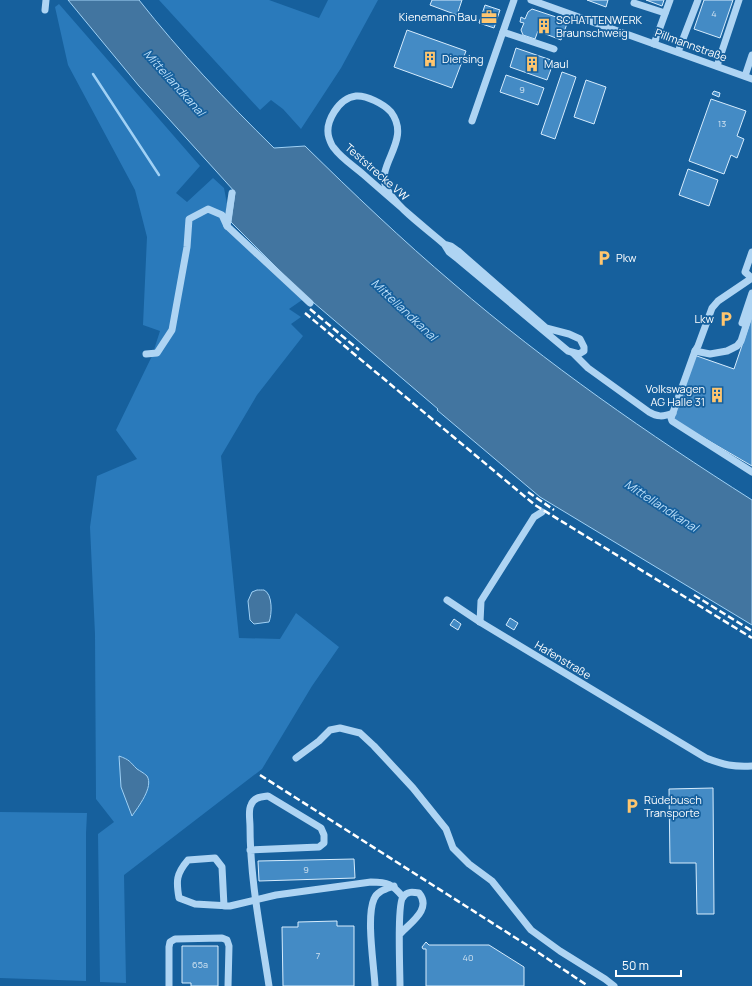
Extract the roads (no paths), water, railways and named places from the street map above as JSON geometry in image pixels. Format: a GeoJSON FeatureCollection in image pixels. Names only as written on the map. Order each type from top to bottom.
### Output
{"type":"FeatureCollection","features":[{"type":"Feature","properties":{"kind":"street"},"geometry":{"type":"LineString","coordinates":[[45,10],[46,0]]}},
{"type":"Feature","properties":{"kind":"street"},"geometry":{"type":"LineString","coordinates":[[472,121],[514,0]]}},
{"type":"Feature","properties":{"kind":"street","name":"Pillmannstraße"},"geometry":{"type":"LineString","coordinates":[[531,0],[748,78]]}},
{"type":"Feature","properties":{"kind":"street"},"geometry":{"type":"LineString","coordinates":[[654,44],[670,0]]}},
{"type":"Feature","properties":{"kind":"street"},"geometry":{"type":"LineString","coordinates":[[678,52],[698,0]]}},
{"type":"Feature","properties":{"kind":"street"},"geometry":{"type":"LineString","coordinates":[[717,66],[739,0]]}},
{"type":"Feature","properties":{"kind":"street"},"geometry":{"type":"LineString","coordinates":[[634,3],[665,13]]}},
{"type":"Feature","properties":{"kind":"street"},"geometry":{"type":"LineString","coordinates":[[503,32],[554,49]]}},
{"type":"Feature","properties":{"kind":"street"},"geometry":{"type":"LineString","coordinates":[[748,78],[752,55]]}},
{"type":"Feature","properties":{"kind":"street","name":"Teststrecke VW"},"geometry":{"type":"LineString","coordinates":[[546,328],[569,334],[580,339],[584,347],[584,351],[579,354],[575,354],[568,351],[449,252],[444,244],[404,210],[399,206],[395,200],[391,195],[385,186],[384,179],[397,138],[396,124],[390,112],[380,103],[356,96],[348,99],[336,110],[329,124],[328,137],[334,149],[409,215],[444,244],[451,246],[458,251],[575,354],[588,368],[655,416],[664,416],[673,413]]}},
{"type":"Feature","properties":{"kind":"street"},"geometry":{"type":"LineString","coordinates":[[227,226],[232,193]]}},
{"type":"Feature","properties":{"kind":"street"},"geometry":{"type":"LineString","coordinates":[[146,354],[157,353],[172,330],[187,247],[189,219],[208,209],[222,215],[227,226],[310,303]]}},
{"type":"Feature","properties":{"kind":"street"},"geometry":{"type":"LineString","coordinates":[[752,252],[745,272],[752,278],[718,301],[712,308],[671,418],[672,421],[752,472]]}},
{"type":"Feature","properties":{"kind":"street"},"geometry":{"type":"LineString","coordinates":[[742,323],[752,293]]}},
{"type":"Feature","properties":{"kind":"street"},"geometry":{"type":"LineString","coordinates":[[695,351],[710,354],[727,351],[737,346],[741,341],[752,307]]}},
{"type":"Feature","properties":{"kind":"street"},"geometry":{"type":"LineString","coordinates":[[480,622],[481,601],[534,517],[542,512]]}},
{"type":"Feature","properties":{"kind":"street","name":"Hafenstraße"},"geometry":{"type":"LineString","coordinates":[[447,600],[480,622],[706,758],[723,765],[739,767],[752,766]]}},
{"type":"Feature","properties":{"kind":"street"},"geometry":{"type":"LineString","coordinates":[[296,758],[319,741],[330,730],[340,728],[360,733],[413,788],[446,829],[453,848],[469,864],[492,881],[531,930],[614,986]]}},
{"type":"Feature","properties":{"kind":"street"},"geometry":{"type":"LineString","coordinates":[[250,850],[319,847],[324,843],[324,835],[321,828],[268,796],[254,799],[250,806],[250,850],[269,986]]}},
{"type":"Feature","properties":{"kind":"street"},"geometry":{"type":"LineString","coordinates":[[224,906],[222,867],[215,858],[188,860],[179,870],[177,885],[179,898],[195,904],[224,906],[230,906],[276,896],[371,882],[384,882],[394,886],[403,897]]}},
{"type":"Feature","properties":{"kind":"street"},"geometry":{"type":"LineString","coordinates":[[375,986],[370,915],[374,898],[381,890],[394,886]]}},
{"type":"Feature","properties":{"kind":"street"},"geometry":{"type":"LineString","coordinates":[[400,934],[424,909],[425,903],[419,893],[410,892],[403,897],[400,903],[400,934],[400,986]]}},
{"type":"Feature","properties":{"kind":"street"},"geometry":{"type":"LineString","coordinates":[[169,986],[170,942],[175,939],[222,938],[227,940],[229,946],[228,986]]}},
{"type":"Feature","properties":{"kind":"water","name":"Mittellandkanal"},"geometry":{"type":"Polygon","coordinates":[[[68,0],[139,0],[204,76],[274,148],[305,146],[360,199],[489,314],[562,370],[637,424],[752,500],[752,625],[540,497],[300,291],[231,222],[235,192],[139,86],[68,0]]]}},
{"type":"Feature","properties":{"kind":"water"},"geometry":{"type":"Polygon","coordinates":[[[264,590],[269,596],[271,615],[269,622],[254,624],[250,620],[248,601],[252,592],[264,590]]]}},
{"type":"Feature","properties":{"kind":"water"},"geometry":{"type":"Polygon","coordinates":[[[119,756],[129,761],[147,776],[149,781],[147,791],[132,816],[121,787],[119,756]]]}},
{"type":"Feature","properties":{"kind":"waterway"},"geometry":{"type":"LineString","coordinates":[[93,74],[159,175]]}},
{"type":"Feature","properties":{"kind":"railway"},"geometry":{"type":"LineString","coordinates":[[310,309],[359,350]]}},
{"type":"Feature","properties":{"kind":"railway"},"geometry":{"type":"LineString","coordinates":[[305,313],[535,505],[752,638]]}},
{"type":"Feature","properties":{"kind":"railway"},"geometry":{"type":"LineString","coordinates":[[528,492],[554,510]]}},
{"type":"Feature","properties":{"kind":"railway"},"geometry":{"type":"LineString","coordinates":[[694,595],[752,631]]}},
{"type":"Feature","properties":{"kind":"railway"},"geometry":{"type":"LineString","coordinates":[[260,775],[530,947],[588,986]]}},
{"type":"Feature","properties":{"kind":"place","name":"Kienemann Bau"},"geometry":{"type":"Point","coordinates":[489,17]}},
{"type":"Feature","properties":{"kind":"place","name":"SCHATTENWERK Braunschweig"},"geometry":{"type":"Point","coordinates":[544,26]}},
{"type":"Feature","properties":{"kind":"place","name":"Diersing"},"geometry":{"type":"Point","coordinates":[430,59]}},
{"type":"Feature","properties":{"kind":"place","name":"Maul"},"geometry":{"type":"Point","coordinates":[532,64]}},
{"type":"Feature","properties":{"kind":"place","name":"Pkw"},"geometry":{"type":"Point","coordinates":[604,258]}},
{"type":"Feature","properties":{"kind":"place","name":"Lkw"},"geometry":{"type":"Point","coordinates":[726,319]}},
{"type":"Feature","properties":{"kind":"place","name":"Volkswagen AG Halle 31"},"geometry":{"type":"Point","coordinates":[717,395]}},
{"type":"Feature","properties":{"kind":"place","name":"Rüdebusch Transporte"},"geometry":{"type":"Point","coordinates":[632,806]}}]}
